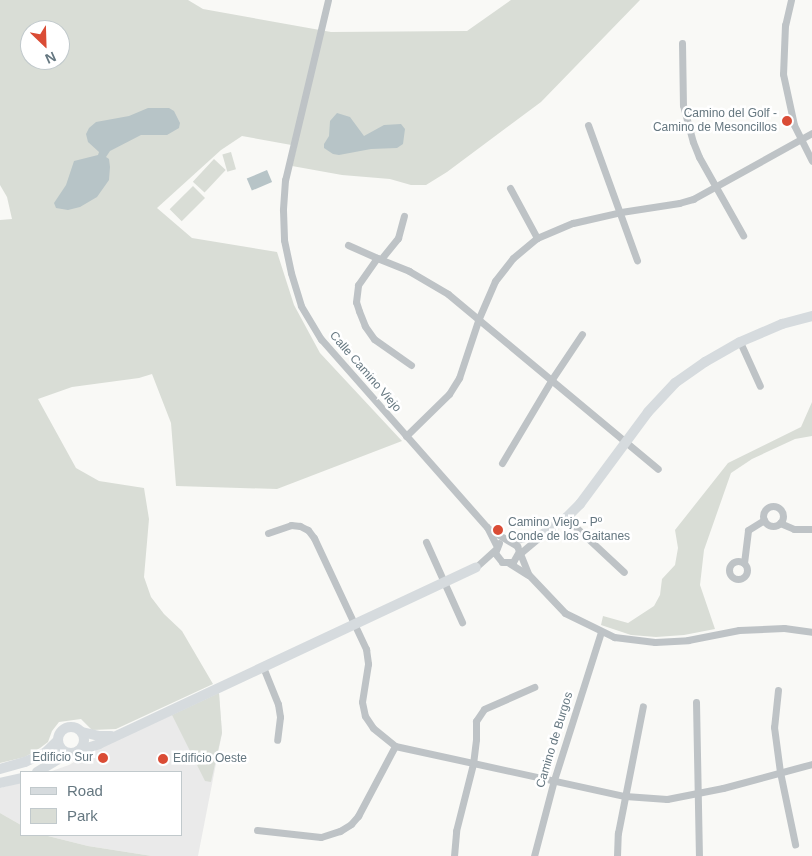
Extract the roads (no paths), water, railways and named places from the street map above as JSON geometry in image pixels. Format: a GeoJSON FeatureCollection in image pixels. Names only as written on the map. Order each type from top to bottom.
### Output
{"type":"FeatureCollection","features":[{"type":"Feature","properties":{"kind":"street","name":"Calle Camino Viejo"},"geometry":{"type":"LineString","coordinates":[[328,0],[285,180],[284,240],[291,273],[302,306],[321,339],[406,436],[487,527],[510,541]]}},
{"type":"Feature","properties":{"kind":"street"},"geometry":{"type":"LineString","coordinates":[[791,0],[785,25],[783,74],[787,99],[799,140],[812,161]]}},
{"type":"Feature","properties":{"kind":"street"},"geometry":{"type":"LineString","coordinates":[[682,43],[683,105],[687,125],[699,157],[744,235]]}},
{"type":"Feature","properties":{"kind":"street"},"geometry":{"type":"LineString","coordinates":[[588,125],[638,260]]}},
{"type":"Feature","properties":{"kind":"street"},"geometry":{"type":"LineString","coordinates":[[406,436],[438,407],[459,378],[487,297],[501,272],[512,258],[537,238],[573,223],[620,212],[679,203],[715,187],[812,132]]}},
{"type":"Feature","properties":{"kind":"street"},"geometry":{"type":"LineString","coordinates":[[510,188],[537,238]]}},
{"type":"Feature","properties":{"kind":"street"},"geometry":{"type":"LineString","coordinates":[[404,216],[398,238],[379,258],[358,286],[356,302],[365,326],[374,340],[412,365]]}},
{"type":"Feature","properties":{"kind":"street"},"geometry":{"type":"LineString","coordinates":[[348,245],[428,281],[479,318],[658,469]]}},
{"type":"Feature","properties":{"kind":"street"},"geometry":{"type":"LineString","coordinates":[[509,563],[543,534],[566,518],[580,504],[648,412],[675,384],[705,362],[740,342],[782,324],[812,316]]}},
{"type":"Feature","properties":{"kind":"street"},"geometry":{"type":"LineString","coordinates":[[502,463],[552,379],[582,334]]}},
{"type":"Feature","properties":{"kind":"street"},"geometry":{"type":"LineString","coordinates":[[740,342],[760,386]]}},
{"type":"Feature","properties":{"kind":"street"},"geometry":{"type":"LineString","coordinates":[[764,520],[764,511],[774,505],[783,512],[780,523]]}},
{"type":"Feature","properties":{"kind":"street"},"geometry":{"type":"LineString","coordinates":[[566,518],[624,572]]}},
{"type":"Feature","properties":{"kind":"street"},"geometry":{"type":"LineString","coordinates":[[764,520],[773,526],[780,523],[794,528],[812,529]]}},
{"type":"Feature","properties":{"kind":"street"},"geometry":{"type":"LineString","coordinates":[[744,563],[748,530],[764,520]]}},
{"type":"Feature","properties":{"kind":"street"},"geometry":{"type":"LineString","coordinates":[[268,533],[291,525],[300,526],[308,530],[314,538],[366,648],[368,664],[362,702],[365,716],[373,728],[395,746],[625,796],[667,798],[697,794],[812,764]]}},
{"type":"Feature","properties":{"kind":"street","name":"Calle Camino Viejo"},"geometry":{"type":"LineString","coordinates":[[487,527],[496,548]]}},
{"type":"Feature","properties":{"kind":"street"},"geometry":{"type":"LineString","coordinates":[[476,567],[500,543],[526,540],[543,534]]}},
{"type":"Feature","properties":{"kind":"street"},"geometry":{"type":"LineString","coordinates":[[510,541],[519,553],[529,575]]}},
{"type":"Feature","properties":{"kind":"street"},"geometry":{"type":"LineString","coordinates":[[426,542],[462,622]]}},
{"type":"Feature","properties":{"kind":"street"},"geometry":{"type":"LineString","coordinates":[[496,548],[499,560]]}},
{"type":"Feature","properties":{"kind":"street"},"geometry":{"type":"LineString","coordinates":[[57,741],[61,749],[73,752],[99,744],[476,567],[499,560],[509,563],[529,575],[565,613],[601,632],[631,641],[688,640],[739,630],[784,628],[812,632]]}},
{"type":"Feature","properties":{"kind":"street","name":"Camino de Burgos"},"geometry":{"type":"LineString","coordinates":[[534,856],[554,780],[601,632]]}},
{"type":"Feature","properties":{"kind":"street"},"geometry":{"type":"LineString","coordinates":[[263,667],[278,704],[280,717],[277,740]]}},
{"type":"Feature","properties":{"kind":"street"},"geometry":{"type":"LineString","coordinates":[[454,856],[456,831],[473,764],[476,721],[484,709],[534,687]]}},
{"type":"Feature","properties":{"kind":"street"},"geometry":{"type":"LineString","coordinates":[[778,690],[774,727],[780,772],[795,844]]}},
{"type":"Feature","properties":{"kind":"street"},"geometry":{"type":"LineString","coordinates":[[696,702],[699,856]]}},
{"type":"Feature","properties":{"kind":"street"},"geometry":{"type":"LineString","coordinates":[[617,856],[618,833],[643,706]]}},
{"type":"Feature","properties":{"kind":"street"},"geometry":{"type":"LineString","coordinates":[[0,769],[25,762],[46,752],[57,741],[60,732],[68,727],[99,736],[114,736]]}},
{"type":"Feature","properties":{"kind":"street"},"geometry":{"type":"LineString","coordinates":[[40,771],[73,752],[84,742],[82,732]]}},
{"type":"Feature","properties":{"kind":"street"},"geometry":{"type":"LineString","coordinates":[[256,830],[322,837],[340,831],[351,824],[358,816],[395,746]]}},
{"type":"Feature","properties":{"kind":"street"},"geometry":{"type":"LineString","coordinates":[[0,783],[20,778]]}},
{"type":"Feature","properties":{"kind":"place","name":"Camino del Golf - Camino de Mesoncillos"},"geometry":{"type":"Point","coordinates":[787,121]}},
{"type":"Feature","properties":{"kind":"place","name":"Camino Viejo - Pº Conde de los Gaitanes"},"geometry":{"type":"Point","coordinates":[498,530]}},
{"type":"Feature","properties":{"kind":"place","name":"Edificio Sur"},"geometry":{"type":"Point","coordinates":[103,758]}},
{"type":"Feature","properties":{"kind":"place","name":"Edificio Oeste"},"geometry":{"type":"Point","coordinates":[163,759]}}]}
